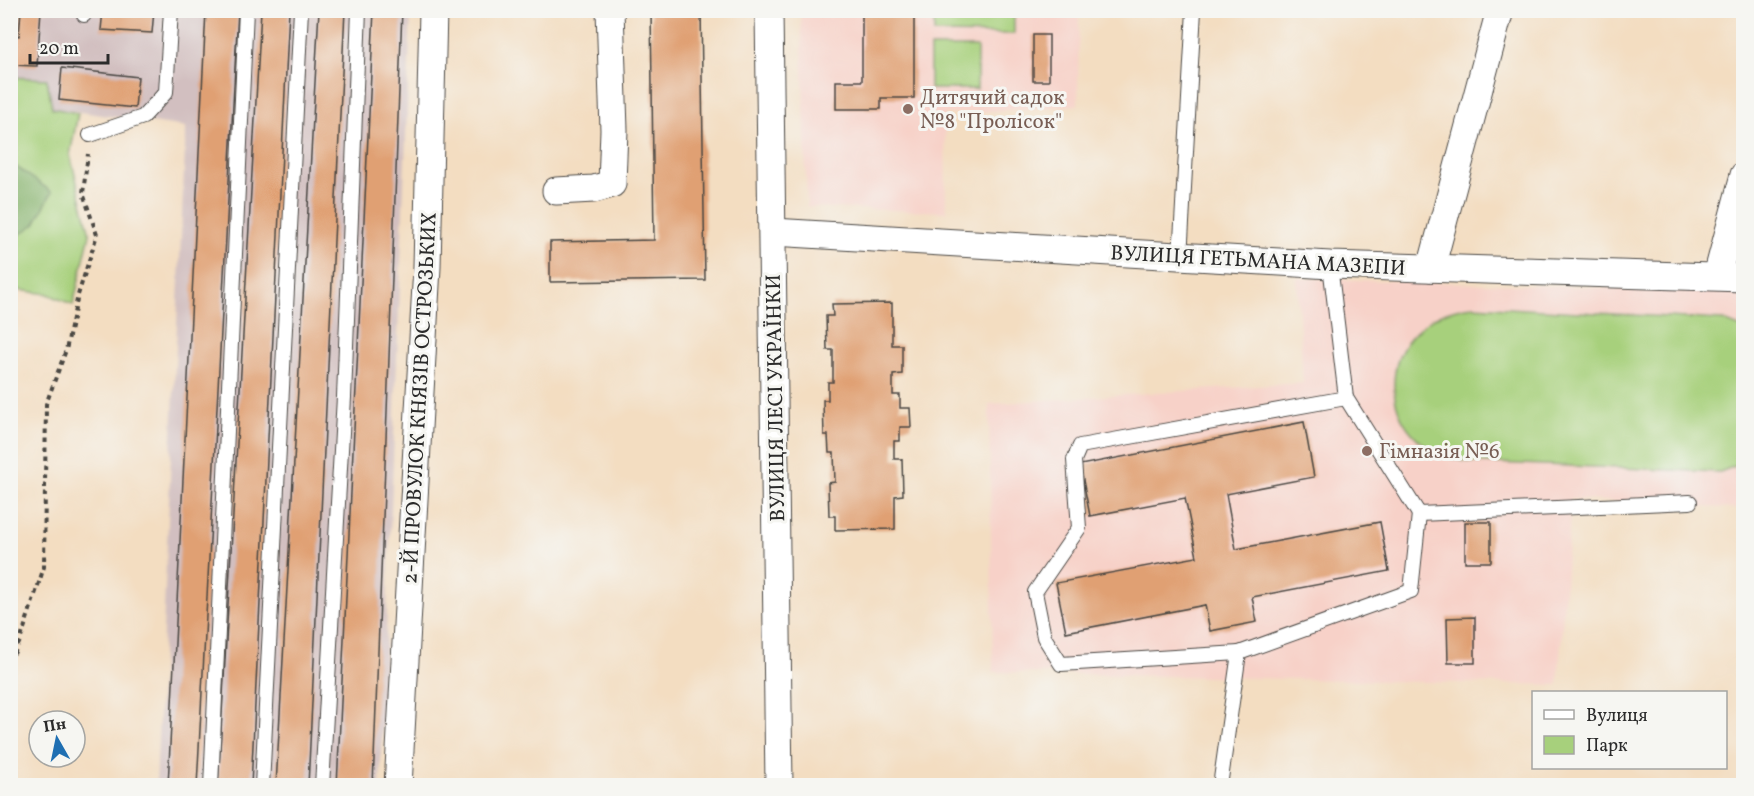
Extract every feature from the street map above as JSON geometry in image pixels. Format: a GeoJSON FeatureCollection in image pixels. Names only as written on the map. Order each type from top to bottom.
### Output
{"type":"FeatureCollection","features":[{"type":"Feature","properties":{"kind":"street","name":"2-Й ПРОВУЛОК КНЯЗІВ ОСТРОЗЬКИХ"},"geometry":{"type":"LineString","coordinates":[[398,786],[427,267],[433,10]]}},
{"type":"Feature","properties":{"kind":"street"},"geometry":{"type":"LineString","coordinates":[[556,191],[594,189],[612,184],[614,130],[610,10]]}},
{"type":"Feature","properties":{"kind":"street","name":"ВУЛИЦЯ ЛЕСІ УКРАЇНКИ"},"geometry":{"type":"LineString","coordinates":[[769,10],[774,232],[779,786]]}},
{"type":"Feature","properties":{"kind":"street"},"geometry":{"type":"LineString","coordinates":[[1431,268],[1500,10]]}},
{"type":"Feature","properties":{"kind":"street"},"geometry":{"type":"LineString","coordinates":[[1717,276],[1743,175]]}},
{"type":"Feature","properties":{"kind":"street","name":"ВУЛИЦЯ ГЕТЬМАНА МАЗЕПИ"},"geometry":{"type":"LineString","coordinates":[[774,232],[1330,266],[1743,278]]}},
{"type":"Feature","properties":{"kind":"lane"},"geometry":{"type":"LineString","coordinates":[[90,135],[143,117],[166,92],[171,10]]}},
{"type":"Feature","properties":{"kind":"lane"},"geometry":{"type":"LineString","coordinates":[[211,786],[246,10]]}},
{"type":"Feature","properties":{"kind":"lane"},"geometry":{"type":"LineString","coordinates":[[262,786],[301,10]]}},
{"type":"Feature","properties":{"kind":"lane"},"geometry":{"type":"LineString","coordinates":[[322,786],[344,397],[359,10]]}},
{"type":"Feature","properties":{"kind":"lane"},"geometry":{"type":"LineString","coordinates":[[1180,258],[1194,10]]}},
{"type":"Feature","properties":{"kind":"lane"},"geometry":{"type":"LineString","coordinates":[[1330,266],[1346,398],[1419,514],[1411,591],[1239,653],[1061,664],[1044,637],[1035,592],[1078,528],[1074,460],[1080,446],[1346,398]]}},
{"type":"Feature","properties":{"kind":"lane"},"geometry":{"type":"LineString","coordinates":[[1419,514],[1690,502]]}},
{"type":"Feature","properties":{"kind":"lane"},"geometry":{"type":"LineString","coordinates":[[1220,786],[1239,653]]}},
{"type":"Feature","properties":{"kind":"path"},"geometry":{"type":"LineString","coordinates":[[10,662],[20,641],[44,567],[46,404],[66,350],[78,296],[97,236],[83,193],[90,135]]}},
{"type":"Feature","properties":{"kind":"shaded area"},"geometry":{"type":"Polygon","coordinates":[[[10,11],[411,11],[380,785],[156,785],[186,127],[52,108],[47,79],[11,77],[10,11]]]}},
{"type":"Feature","properties":{"kind":"shaded area","name":"Дитячий садок №8 \"Пролісок\""},"geometry":{"type":"Polygon","coordinates":[[[801,11],[1079,11],[1078,105],[945,114],[946,212],[807,207],[801,11]]]}},
{"type":"Feature","properties":{"kind":"shaded area","name":"Гімназія №6"},"geometry":{"type":"Polygon","coordinates":[[[1297,278],[1743,292],[1743,509],[1571,499],[1558,685],[993,672],[989,404],[1303,383],[1297,278]]]}},
{"type":"Feature","properties":{"kind":"green space"},"geometry":{"type":"Polygon","coordinates":[[[934,11],[1014,11],[1014,34],[934,33],[934,11]]]}},
{"type":"Feature","properties":{"kind":"green space"},"geometry":{"type":"Polygon","coordinates":[[[930,47],[977,47],[977,89],[930,89],[930,47]]]}},
{"type":"Feature","properties":{"kind":"green space"},"geometry":{"type":"Polygon","coordinates":[[[10,77],[47,79],[52,108],[78,113],[70,155],[90,234],[73,305],[48,294],[11,289],[10,77]]]}},
{"type":"Feature","properties":{"kind":"green space"},"geometry":{"type":"Polygon","coordinates":[[[11,163],[52,192],[35,224],[13,239],[10,238],[11,163]]]}},
{"type":"Feature","properties":{"kind":"green space"},"geometry":{"type":"Polygon","coordinates":[[[1473,306],[1722,320],[1744,329],[1743,463],[1720,472],[1471,462],[1437,452],[1413,434],[1399,410],[1394,384],[1399,357],[1414,333],[1439,315],[1473,306]]]}},
{"type":"Feature","properties":{"kind":"building"},"geometry":{"type":"Polygon","coordinates":[[[21,10],[41,10],[37,66],[10,65],[10,35],[19,36],[21,10]]]}},
{"type":"Feature","properties":{"kind":"building"},"geometry":{"type":"Polygon","coordinates":[[[103,10],[154,10],[152,33],[101,30],[103,10]]]}},
{"type":"Feature","properties":{"kind":"building"},"geometry":{"type":"Polygon","coordinates":[[[206,10],[238,10],[197,786],[168,786],[206,10]]]}},
{"type":"Feature","properties":{"kind":"building"},"geometry":{"type":"Polygon","coordinates":[[[261,10],[289,10],[251,786],[218,786],[261,10]]]}},
{"type":"Feature","properties":{"kind":"building"},"geometry":{"type":"Polygon","coordinates":[[[319,10],[345,10],[308,786],[276,786],[319,10]]]}},
{"type":"Feature","properties":{"kind":"building"},"geometry":{"type":"Polygon","coordinates":[[[374,10],[402,10],[373,786],[337,786],[374,10]]]}},
{"type":"Feature","properties":{"kind":"building"},"geometry":{"type":"Polygon","coordinates":[[[651,10],[701,10],[705,280],[550,282],[550,242],[654,240],[651,10]]]}},
{"type":"Feature","properties":{"kind":"building"},"geometry":{"type":"Polygon","coordinates":[[[862,10],[914,10],[914,98],[881,98],[881,109],[836,109],[836,81],[862,81],[862,10]]]}},
{"type":"Feature","properties":{"kind":"building"},"geometry":{"type":"Polygon","coordinates":[[[1033,35],[1049,35],[1049,81],[1033,81],[1033,35]]]}},
{"type":"Feature","properties":{"kind":"building"},"geometry":{"type":"Polygon","coordinates":[[[62,68],[138,77],[135,108],[59,100],[62,68]]]}},
{"type":"Feature","properties":{"kind":"building"},"geometry":{"type":"Polygon","coordinates":[[[892,303],[892,345],[902,345],[902,374],[893,375],[893,395],[900,395],[900,408],[910,408],[911,427],[900,427],[900,441],[894,441],[894,459],[902,459],[903,495],[895,496],[895,529],[835,530],[835,516],[829,516],[828,483],[835,482],[834,453],[829,453],[828,435],[824,435],[823,400],[828,400],[828,382],[833,382],[833,350],[827,350],[826,316],[833,316],[832,304],[892,303]]]}},
{"type":"Feature","properties":{"kind":"building"},"geometry":{"type":"Polygon","coordinates":[[[1304,422],[1314,477],[1226,494],[1236,549],[1380,522],[1389,571],[1252,597],[1257,622],[1210,631],[1205,605],[1066,632],[1056,583],[1197,557],[1185,498],[1090,516],[1080,465],[1304,422]]]}},
{"type":"Feature","properties":{"kind":"building"},"geometry":{"type":"Polygon","coordinates":[[[1465,522],[1491,522],[1491,562],[1465,562],[1465,522]]]}},
{"type":"Feature","properties":{"kind":"building"},"geometry":{"type":"Polygon","coordinates":[[[1475,617],[1475,663],[1448,663],[1447,618],[1475,617]]]}},
{"type":"Feature","properties":{"kind":"place","name":"Дитячий садок №8 \"Пролісок\""},"geometry":{"type":"Point","coordinates":[908,109]}},
{"type":"Feature","properties":{"kind":"place","name":"Гімназія №6"},"geometry":{"type":"Point","coordinates":[1367,451]}}]}
